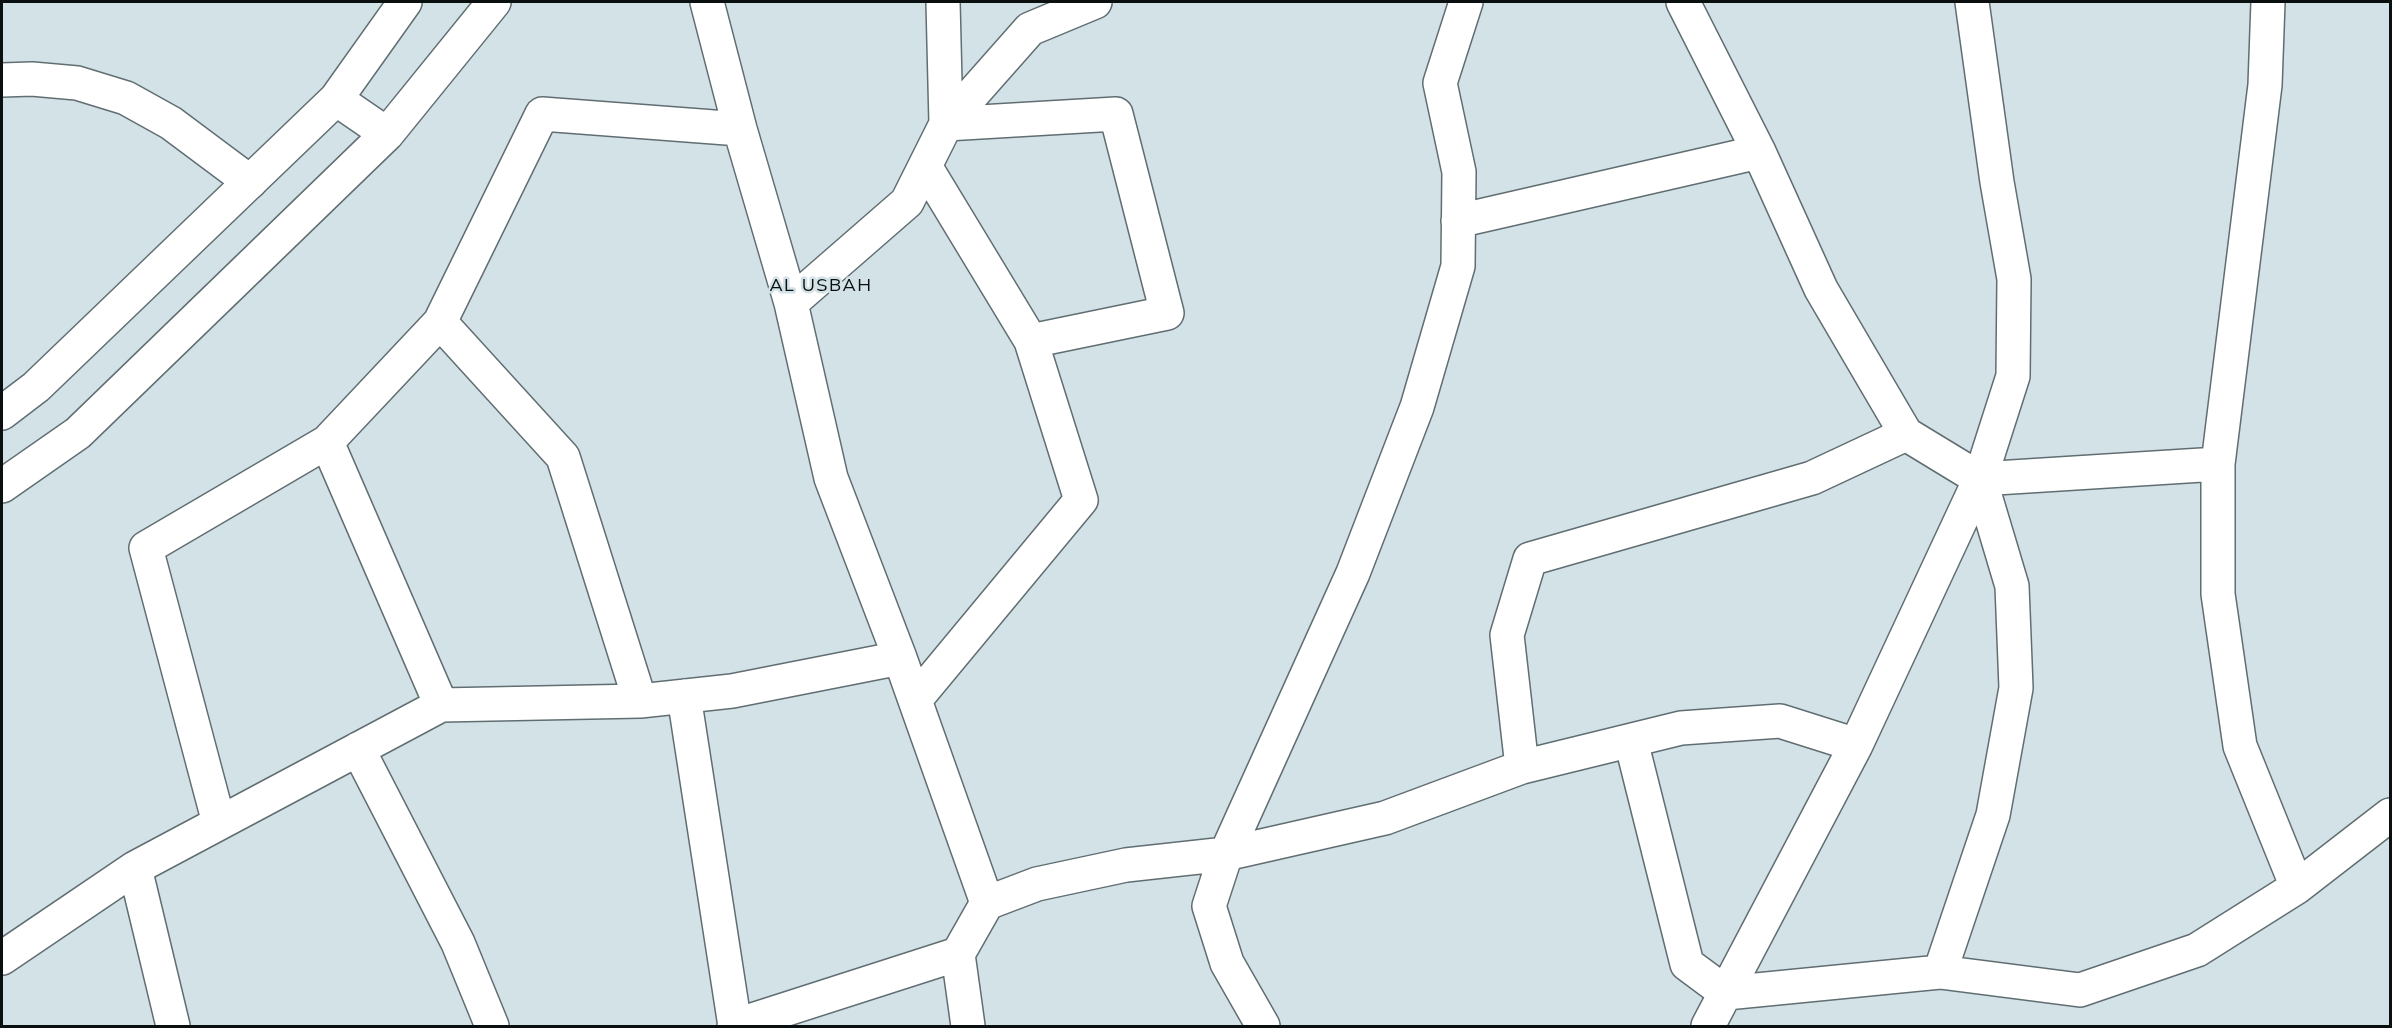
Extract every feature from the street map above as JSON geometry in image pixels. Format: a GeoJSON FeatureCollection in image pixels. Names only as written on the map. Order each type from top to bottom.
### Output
{"type":"FeatureCollection","features":[{"type":"Feature","properties":{"kind":"street"},"geometry":{"type":"LineString","coordinates":[[2,413],[36,387],[336,99],[405,2]]}},
{"type":"Feature","properties":{"kind":"street"},"geometry":{"type":"LineString","coordinates":[[2,486],[78,433],[387,134],[494,2]]}},
{"type":"Feature","properties":{"kind":"street"},"geometry":{"type":"LineString","coordinates":[[707,2],[740,129],[791,303],[831,478],[900,658],[987,903]]}},
{"type":"Feature","properties":{"kind":"street"},"geometry":{"type":"LineString","coordinates":[[943,2],[946,124]]}},
{"type":"Feature","properties":{"kind":"street"},"geometry":{"type":"LineString","coordinates":[[791,303],[907,202],[946,124],[1030,29],[1095,2]]}},
{"type":"Feature","properties":{"kind":"street"},"geometry":{"type":"LineString","coordinates":[[1263,1026],[1227,963],[1209,906],[1226,854],[1353,573],[1418,406],[1458,267],[1459,172],[1440,83],[1466,2]]}},
{"type":"Feature","properties":{"kind":"street"},"geometry":{"type":"LineString","coordinates":[[1708,1026],[1856,745],[1980,479],[2013,376],[2014,279],[1997,182],[1972,2]]}},
{"type":"Feature","properties":{"kind":"street"},"geometry":{"type":"LineString","coordinates":[[2268,2],[2265,85],[2218,464],[2218,594],[2240,746],[2297,887]]}},
{"type":"Feature","properties":{"kind":"street"},"geometry":{"type":"LineString","coordinates":[[1694,4],[1821,288],[1906,434],[1980,479],[2218,464]]}},
{"type":"Feature","properties":{"kind":"street"},"geometry":{"type":"LineString","coordinates":[[2,80],[33,79],[77,83],[126,98],[171,123],[250,182]]}},
{"type":"Feature","properties":{"kind":"street"},"geometry":{"type":"LineString","coordinates":[[336,99],[387,134]]}},
{"type":"Feature","properties":{"kind":"street"},"geometry":{"type":"LineString","coordinates":[[219,823],[146,548],[327,442],[440,322],[542,114],[740,129]]}},
{"type":"Feature","properties":{"kind":"street"},"geometry":{"type":"LineString","coordinates":[[946,124],[1116,114],[1167,313],[1031,341]]}},
{"type":"Feature","properties":{"kind":"street"},"geometry":{"type":"LineString","coordinates":[[1458,221],[1759,152]]}},
{"type":"Feature","properties":{"kind":"street"},"geometry":{"type":"LineString","coordinates":[[915,700],[1081,500],[1031,341],[925,166]]}},
{"type":"Feature","properties":{"kind":"street"},"geometry":{"type":"LineString","coordinates":[[440,322],[563,457],[640,701]]}},
{"type":"Feature","properties":{"kind":"street"},"geometry":{"type":"LineString","coordinates":[[1522,767],[1508,635],[1530,559],[1812,478],[1906,434]]}},
{"type":"Feature","properties":{"kind":"street"},"geometry":{"type":"LineString","coordinates":[[327,442],[441,705]]}},
{"type":"Feature","properties":{"kind":"street"},"geometry":{"type":"LineString","coordinates":[[1940,972],[1993,815],[2016,688],[2012,586],[1980,479]]}},
{"type":"Feature","properties":{"kind":"street"},"geometry":{"type":"LineString","coordinates":[[2,958],[135,868],[441,705],[640,701],[732,692],[900,658]]}},
{"type":"Feature","properties":{"kind":"street"},"geometry":{"type":"LineString","coordinates":[[684,696],[734,1026],[958,954]]}},
{"type":"Feature","properties":{"kind":"street"},"geometry":{"type":"LineString","coordinates":[[968,1026],[958,954],[987,903],[1037,884],[1126,865],[1226,854],[1385,818],[1522,767],[1682,728],[1780,721],[1856,745]]}},
{"type":"Feature","properties":{"kind":"street"},"geometry":{"type":"LineString","coordinates":[[1631,741],[1687,964],[1726,993],[1940,972],[2080,990],[2197,950],[2297,887],[2391,815]]}},
{"type":"Feature","properties":{"kind":"street"},"geometry":{"type":"LineString","coordinates":[[358,749],[458,943],[492,1026]]}},
{"type":"Feature","properties":{"kind":"street"},"geometry":{"type":"LineString","coordinates":[[135,868],[173,1026]]}},
{"type":"Feature","properties":{"kind":"district","name":"AL USBAH"},"geometry":{"type":"Point","coordinates":[821,286]}}]}
